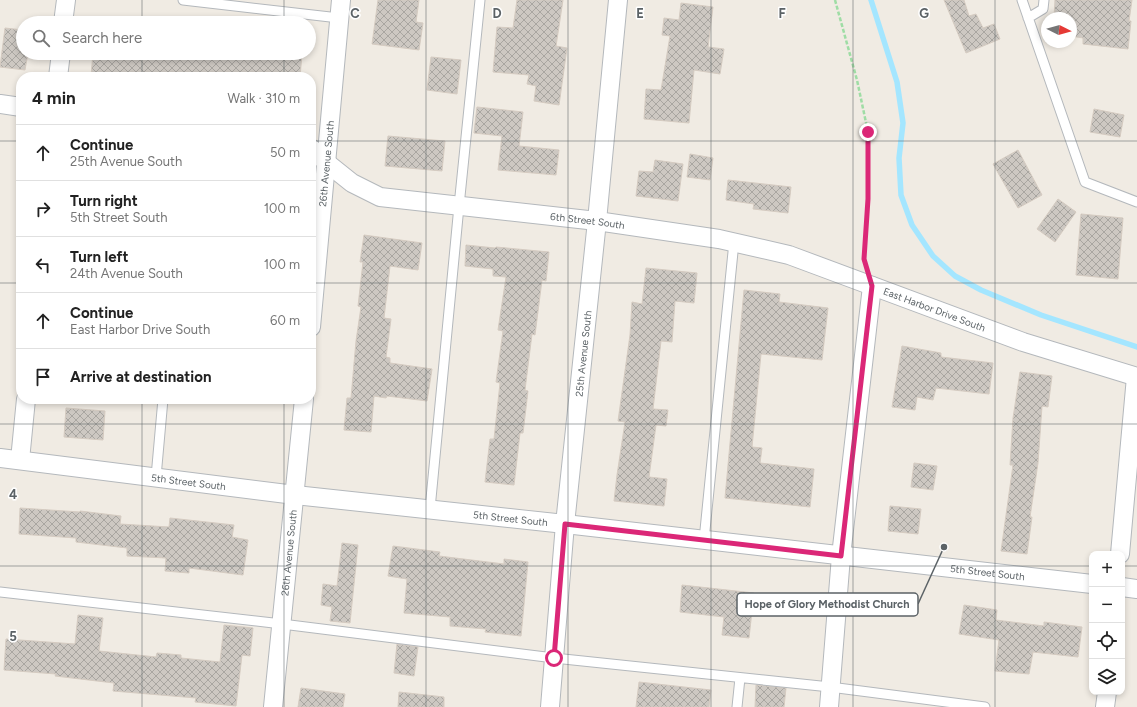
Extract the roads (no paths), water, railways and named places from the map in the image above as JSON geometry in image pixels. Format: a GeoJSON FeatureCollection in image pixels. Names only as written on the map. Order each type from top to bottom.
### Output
{"type":"FeatureCollection","features":[{"type":"Feature","properties":{"kind":"street"},"geometry":{"type":"LineString","coordinates":[[65,16],[66,0]]}},
{"type":"Feature","properties":{"kind":"street","name":"26th Avenue South"},"geometry":{"type":"LineString","coordinates":[[316,275],[341,0]]}},
{"type":"Feature","properties":{"kind":"street","name":"25th Avenue South"},"geometry":{"type":"LineString","coordinates":[[550,707],[565,524],[597,221],[618,0]]}},
{"type":"Feature","properties":{"kind":"street"},"geometry":{"type":"LineString","coordinates":[[59,72],[60,60]]}},
{"type":"Feature","properties":{"kind":"street"},"geometry":{"type":"LineString","coordinates":[[0,104],[16,106]]}},
{"type":"Feature","properties":{"kind":"street","name":"6th Street South"},"geometry":{"type":"LineString","coordinates":[[316,152],[352,183],[380,197],[597,221],[719,239],[789,255],[872,286]]}},
{"type":"Feature","properties":{"kind":"street"},"geometry":{"type":"LineString","coordinates":[[829,707],[841,556],[872,286]]}},
{"type":"Feature","properties":{"kind":"street","name":"East Harbor Drive South"},"geometry":{"type":"LineString","coordinates":[[872,286],[1023,342],[1137,377]]}},
{"type":"Feature","properties":{"kind":"street"},"geometry":{"type":"LineString","coordinates":[[1120,551],[1137,377]]}},
{"type":"Feature","properties":{"kind":"street"},"geometry":{"type":"LineString","coordinates":[[20,460],[26,404]]}},
{"type":"Feature","properties":{"kind":"street","name":"26th Avenue South"},"geometry":{"type":"LineString","coordinates":[[273,707],[304,404]]}},
{"type":"Feature","properties":{"kind":"street","name":"5th Street South"},"geometry":{"type":"LineString","coordinates":[[0,458],[295,495],[1089,584]]}},
{"type":"Feature","properties":{"kind":"street"},"geometry":{"type":"LineString","coordinates":[[1125,588],[1137,589]]}},
{"type":"Feature","properties":{"kind":"street"},"geometry":{"type":"LineString","coordinates":[[1106,707],[1107,695]]}},
{"type":"Feature","properties":{"kind":"lane"},"geometry":{"type":"LineString","coordinates":[[183,0],[205,1],[339,18]]}},
{"type":"Feature","properties":{"kind":"lane"},"geometry":{"type":"LineString","coordinates":[[430,509],[480,0]]}},
{"type":"Feature","properties":{"kind":"lane"},"geometry":{"type":"LineString","coordinates":[[1022,0],[1085,182],[1137,202]]}},
{"type":"Feature","properties":{"kind":"lane"},"geometry":{"type":"LineString","coordinates":[[1028,18],[1043,9],[1044,0]]}},
{"type":"Feature","properties":{"kind":"lane"},"geometry":{"type":"LineString","coordinates":[[704,540],[734,242]]}},
{"type":"Feature","properties":{"kind":"lane"},"geometry":{"type":"LineString","coordinates":[[156,477],[163,404]]}},
{"type":"Feature","properties":{"kind":"lane"},"geometry":{"type":"LineString","coordinates":[[0,592],[282,624],[554,658],[830,687],[985,707]]}},
{"type":"Feature","properties":{"kind":"lane"},"geometry":{"type":"LineString","coordinates":[[737,707],[740,678]]}},
{"type":"Feature","properties":{"kind":"waterway"},"geometry":{"type":"LineString","coordinates":[[871,0],[897,82],[903,123],[899,158],[901,195],[912,225],[933,256],[955,276],[981,290],[1041,315],[1137,347]]}},
{"type":"Feature","properties":{"kind":"place","name":"Hope of Glory Methodist Church"},"geometry":{"type":"Point","coordinates":[944,547]}}]}
